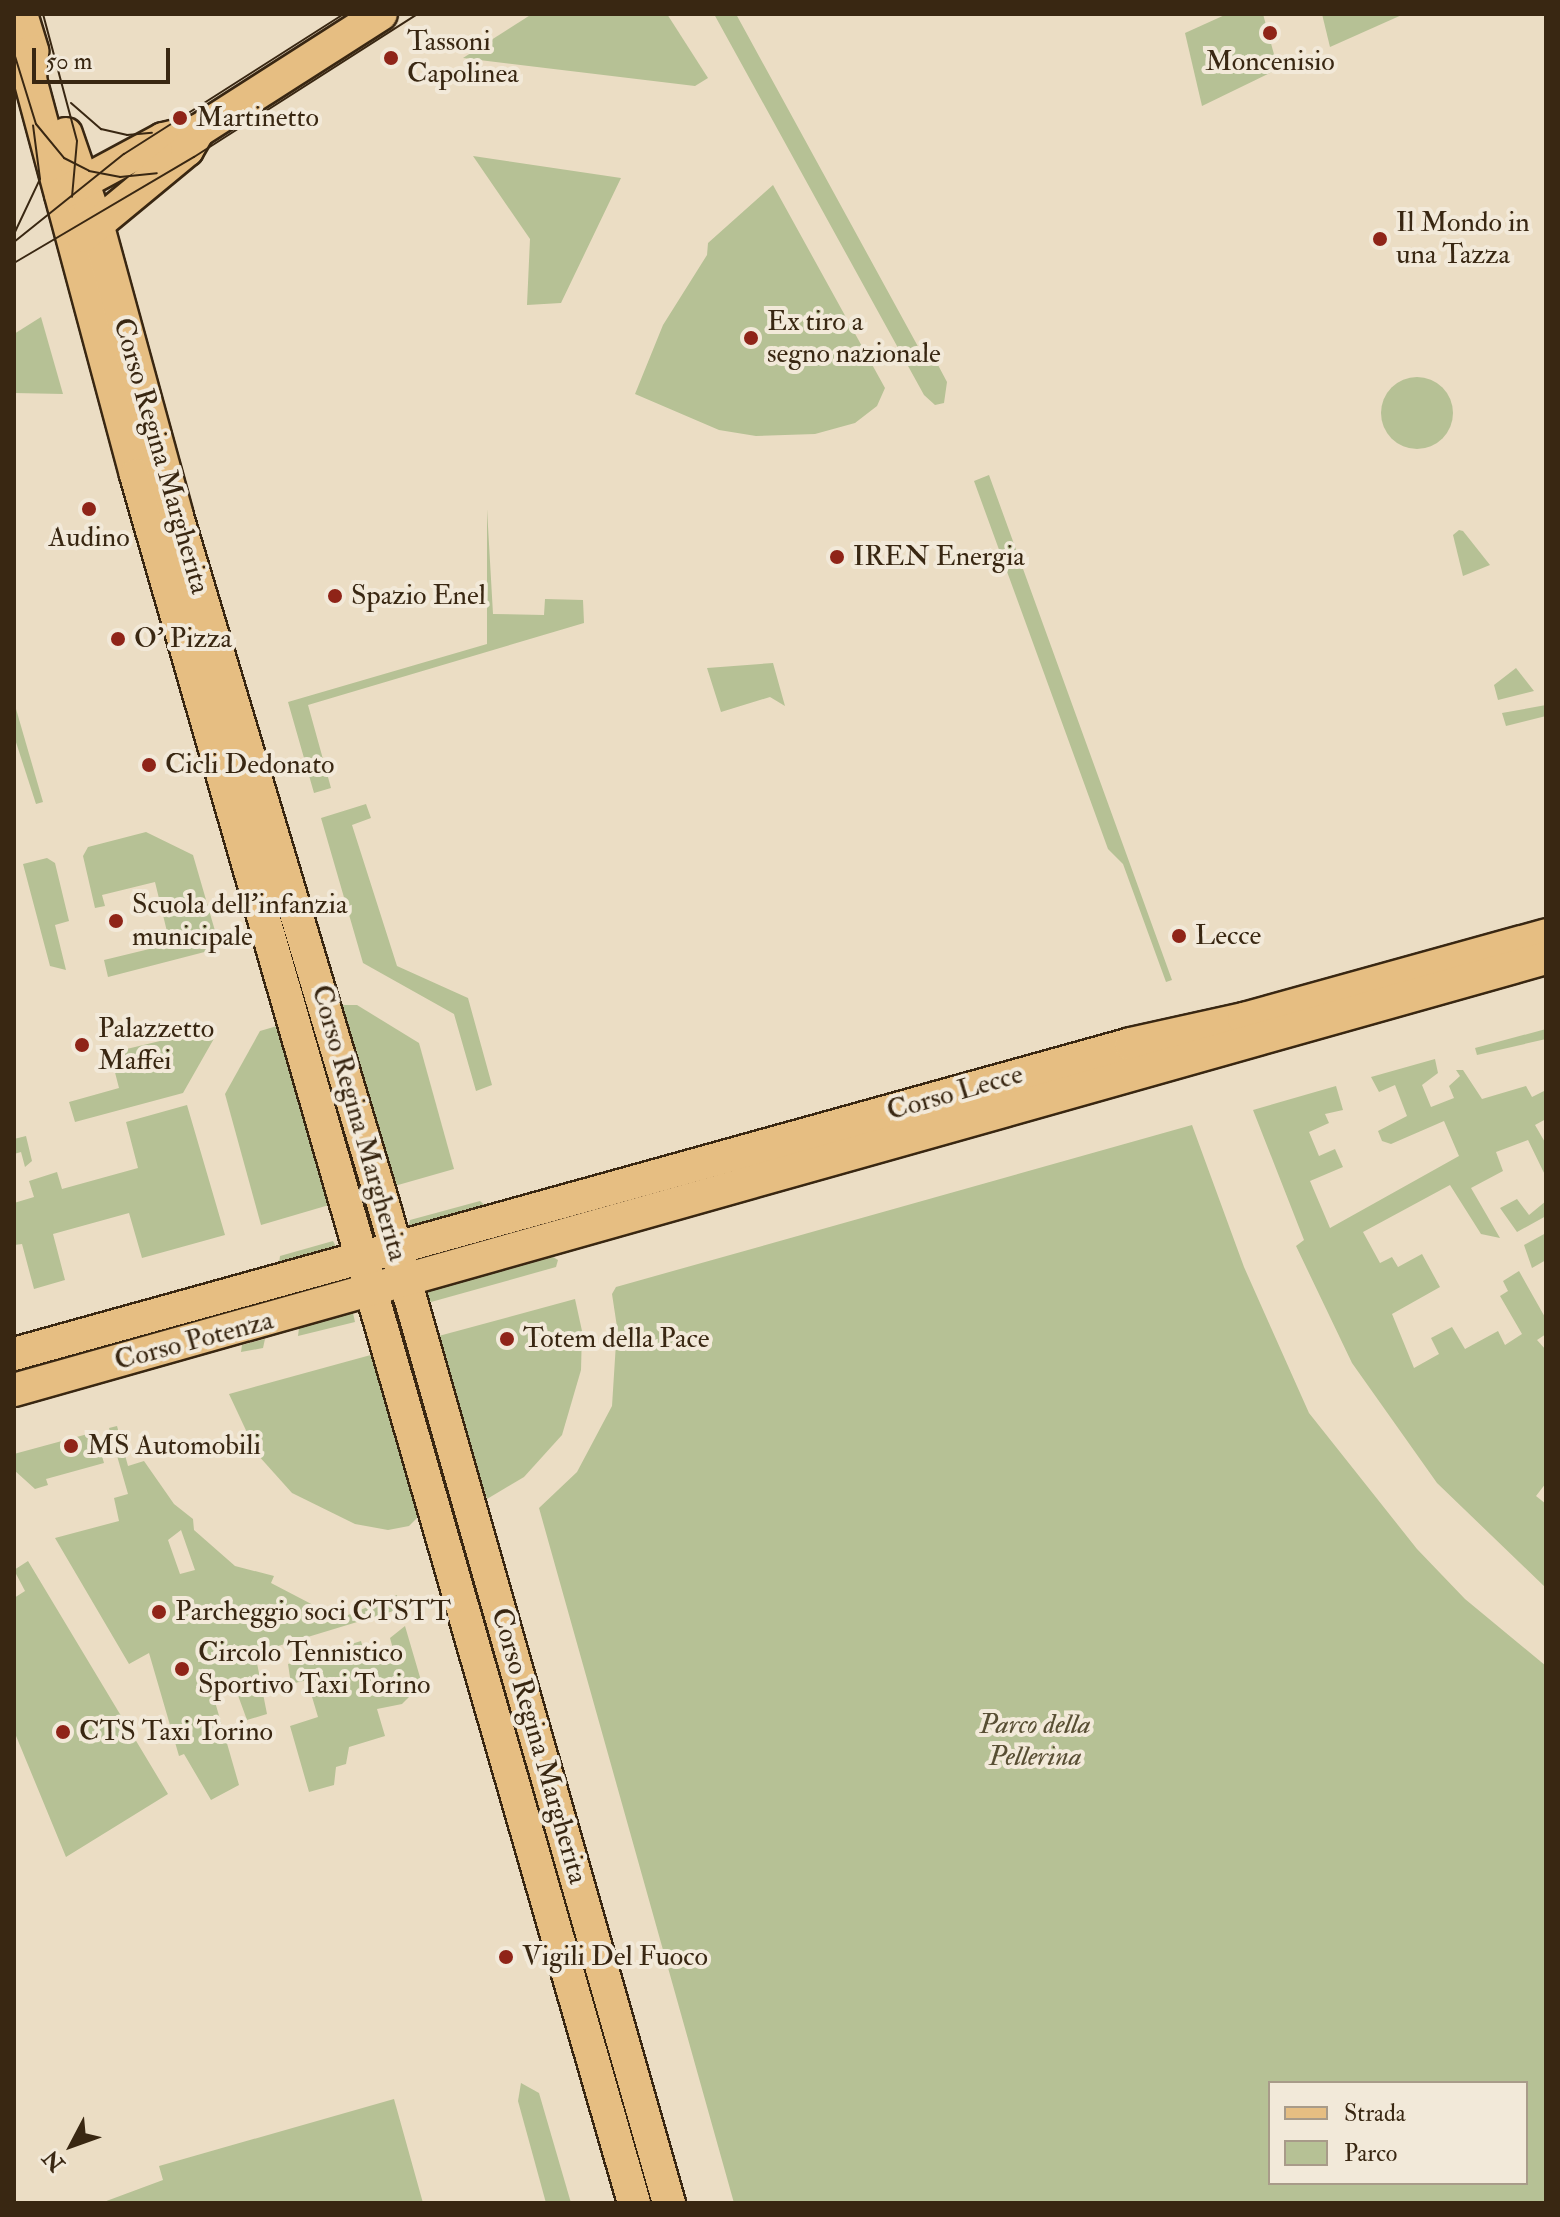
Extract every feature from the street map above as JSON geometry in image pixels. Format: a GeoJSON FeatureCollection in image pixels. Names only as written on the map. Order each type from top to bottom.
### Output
{"type":"FeatureCollection","features":[{"type":"Feature","properties":{"kind":"main road","name":"Corso Regina Margherita"},"geometry":{"type":"LineString","coordinates":[[21,14],[32,51],[30,79],[87,234],[176,513],[406,1282],[669,2203]]}},
{"type":"Feature","properties":{"kind":"main road"},"geometry":{"type":"LineString","coordinates":[[70,189],[163,139],[198,131],[381,14]]}},
{"type":"Feature","properties":{"kind":"main road"},"geometry":{"type":"LineString","coordinates":[[87,234],[187,150],[198,131]]}},
{"type":"Feature","properties":{"kind":"main road","name":"Corso Regina Margherita"},"geometry":{"type":"LineString","coordinates":[[87,234],[136,475],[365,1257],[634,2203]]}},
{"type":"Feature","properties":{"kind":"main road","name":"Corso Lecce"},"geometry":{"type":"LineString","coordinates":[[365,1257],[1546,935]]}},
{"type":"Feature","properties":{"kind":"main road","name":"Corso Lecce"},"geometry":{"type":"LineString","coordinates":[[374,1291],[1546,958]]}},
{"type":"Feature","properties":{"kind":"main road","name":"Corso Potenza"},"geometry":{"type":"LineString","coordinates":[[14,1354],[365,1257]]}},
{"type":"Feature","properties":{"kind":"main road","name":"Corso Potenza"},"geometry":{"type":"LineString","coordinates":[[14,1390],[374,1291]]}},
{"type":"Feature","properties":{"kind":"green space"},"geometry":{"type":"Polygon","coordinates":[[[532,14],[667,14],[708,78],[695,86],[463,58],[532,14]]]}},
{"type":"Feature","properties":{"kind":"green space"},"geometry":{"type":"Polygon","coordinates":[[[714,14],[736,14],[927,363],[938,365],[947,382],[944,403],[935,405],[924,395],[714,14]]]}},
{"type":"Feature","properties":{"kind":"green space"},"geometry":{"type":"Polygon","coordinates":[[[1227,14],[1263,14],[1278,69],[1202,106],[1185,33],[1227,14]]]}},
{"type":"Feature","properties":{"kind":"green space"},"geometry":{"type":"Polygon","coordinates":[[[1322,14],[1404,14],[1330,47],[1322,14]]]}},
{"type":"Feature","properties":{"kind":"green space"},"geometry":{"type":"Polygon","coordinates":[[[473,156],[621,178],[561,303],[527,305],[530,239],[473,156]]]}},
{"type":"Feature","properties":{"kind":"green space"},"geometry":{"type":"Polygon","coordinates":[[[773,185],[885,388],[877,406],[855,423],[815,434],[756,436],[719,430],[635,394],[663,325],[707,255],[708,243],[773,185]]]}},
{"type":"Feature","properties":{"kind":"green space"},"geometry":{"type":"Polygon","coordinates":[[[41,317],[63,394],[14,393],[14,334],[41,317]]]}},
{"type":"Feature","properties":{"kind":"green space"},"geometry":{"type":"Polygon","coordinates":[[[1417,377],[1437,383],[1447,393],[1453,413],[1447,433],[1437,443],[1417,449],[1397,443],[1387,433],[1381,413],[1387,393],[1397,383],[1417,377]]]}},
{"type":"Feature","properties":{"kind":"green space"},"geometry":{"type":"Polygon","coordinates":[[[989,475],[1172,980],[1166,982],[1123,864],[1108,849],[974,481],[989,475]]]}},
{"type":"Feature","properties":{"kind":"green space"},"geometry":{"type":"Polygon","coordinates":[[[487,509],[493,614],[544,615],[545,599],[583,600],[584,623],[308,705],[331,788],[314,793],[288,702],[487,644],[487,509]]]}},
{"type":"Feature","properties":{"kind":"green space"},"geometry":{"type":"Polygon","coordinates":[[[1459,530],[1490,565],[1463,576],[1453,535],[1459,530]]]}},
{"type":"Feature","properties":{"kind":"green space"},"geometry":{"type":"Polygon","coordinates":[[[773,663],[785,706],[770,697],[721,712],[707,668],[773,663]]]}},
{"type":"Feature","properties":{"kind":"green space"},"geometry":{"type":"Polygon","coordinates":[[[1516,668],[1534,691],[1498,700],[1494,685],[1516,668]]]}},
{"type":"Feature","properties":{"kind":"green space"},"geometry":{"type":"Polygon","coordinates":[[[14,702],[43,802],[36,804],[14,736],[14,702]]]}},
{"type":"Feature","properties":{"kind":"green space"},"geometry":{"type":"Polygon","coordinates":[[[1546,705],[1546,716],[1506,726],[1502,713],[1546,705]]]}},
{"type":"Feature","properties":{"kind":"green space"},"geometry":{"type":"Polygon","coordinates":[[[366,804],[371,818],[352,825],[397,966],[468,998],[492,1085],[476,1091],[454,1014],[363,963],[321,818],[366,804]]]}},
{"type":"Feature","properties":{"kind":"green space"},"geometry":{"type":"Polygon","coordinates":[[[146,832],[193,855],[220,948],[108,977],[104,960],[170,944],[155,882],[102,895],[105,906],[95,908],[83,856],[88,847],[146,832]]]}},
{"type":"Feature","properties":{"kind":"green space"},"geometry":{"type":"Polygon","coordinates":[[[47,858],[55,863],[69,921],[55,925],[66,970],[50,966],[23,864],[47,858]]]}},
{"type":"Feature","properties":{"kind":"green space"},"geometry":{"type":"Polygon","coordinates":[[[342,1005],[357,1005],[419,1043],[454,1169],[391,1187],[341,1014],[342,1005]]]}},
{"type":"Feature","properties":{"kind":"green space"},"geometry":{"type":"Polygon","coordinates":[[[277,1026],[333,1199],[329,1205],[261,1225],[225,1094],[260,1031],[277,1026]]]}},
{"type":"Feature","properties":{"kind":"green space"},"geometry":{"type":"Polygon","coordinates":[[[210,1029],[216,1035],[183,1093],[75,1122],[69,1102],[119,1088],[110,1053],[210,1029]]]}},
{"type":"Feature","properties":{"kind":"green space"},"geometry":{"type":"Polygon","coordinates":[[[1546,1029],[1546,1039],[1477,1055],[1475,1048],[1546,1029]]]}},
{"type":"Feature","properties":{"kind":"green space"},"geometry":{"type":"Polygon","coordinates":[[[1435,1059],[1438,1073],[1422,1085],[1431,1107],[1454,1098],[1449,1086],[1460,1076],[1456,1070],[1463,1070],[1482,1099],[1526,1086],[1532,1097],[1546,1090],[1546,1119],[1535,1125],[1546,1144],[1546,1177],[1528,1140],[1496,1152],[1503,1171],[1471,1188],[1500,1238],[1481,1234],[1450,1185],[1363,1232],[1380,1263],[1392,1257],[1398,1267],[1422,1254],[1440,1287],[1392,1314],[1414,1368],[1439,1354],[1431,1338],[1452,1327],[1465,1349],[1498,1331],[1505,1345],[1522,1334],[1500,1296],[1508,1291],[1503,1281],[1519,1271],[1546,1319],[1546,1334],[1537,1340],[1546,1350],[1546,1483],[1536,1496],[1546,1504],[1546,1588],[1437,1483],[1352,1363],[1296,1246],[1304,1240],[1253,1110],[1336,1086],[1343,1110],[1325,1114],[1329,1123],[1309,1132],[1319,1156],[1335,1149],[1343,1167],[1310,1181],[1330,1228],[1459,1156],[1444,1121],[1391,1144],[1382,1141],[1378,1131],[1407,1116],[1395,1085],[1379,1092],[1371,1077],[1435,1059]]]}},
{"type":"Feature","properties":{"kind":"green space"},"geometry":{"type":"Polygon","coordinates":[[[187,1105],[225,1235],[142,1258],[129,1213],[53,1234],[65,1280],[34,1289],[22,1244],[14,1245],[14,1203],[34,1197],[29,1181],[57,1172],[62,1189],[138,1168],[126,1122],[187,1105]]]}},
{"type":"Feature","properties":{"kind":"green space","name":"Parco della Pellerina"},"geometry":{"type":"Polygon","coordinates":[[[1192,1125],[1244,1267],[1309,1413],[1417,1549],[1465,1599],[1546,1666],[1546,2203],[734,2203],[539,1508],[577,1472],[612,1406],[617,1327],[612,1294],[616,1287],[1192,1125]]]}},
{"type":"Feature","properties":{"kind":"green space"},"geometry":{"type":"Polygon","coordinates":[[[26,1136],[32,1161],[25,1167],[21,1152],[14,1154],[14,1139],[26,1136]]]}},
{"type":"Feature","properties":{"kind":"green space"},"geometry":{"type":"Polygon","coordinates":[[[1517,1199],[1529,1215],[1546,1201],[1546,1216],[1517,1232],[1500,1208],[1517,1199]]]}},
{"type":"Feature","properties":{"kind":"green space"},"geometry":{"type":"Polygon","coordinates":[[[480,1201],[487,1207],[408,1228],[410,1220],[480,1201]]]}},
{"type":"Feature","properties":{"kind":"green space"},"geometry":{"type":"Polygon","coordinates":[[[1546,1233],[1546,1260],[1532,1268],[1524,1245],[1546,1233]]]}},
{"type":"Feature","properties":{"kind":"green space"},"geometry":{"type":"Polygon","coordinates":[[[333,1241],[338,1250],[279,1264],[280,1256],[333,1241]]]}},
{"type":"Feature","properties":{"kind":"green space"},"geometry":{"type":"Polygon","coordinates":[[[553,1257],[558,1260],[556,1267],[431,1302],[427,1298],[429,1291],[553,1257]]]}},
{"type":"Feature","properties":{"kind":"green space"},"geometry":{"type":"Polygon","coordinates":[[[575,1299],[582,1331],[581,1370],[562,1435],[524,1477],[487,1499],[435,1337],[575,1299]]]}},
{"type":"Feature","properties":{"kind":"green space"},"geometry":{"type":"Polygon","coordinates":[[[353,1313],[355,1322],[298,1336],[299,1328],[353,1313]]]}},
{"type":"Feature","properties":{"kind":"green space"},"geometry":{"type":"Polygon","coordinates":[[[265,1339],[263,1348],[241,1352],[242,1345],[265,1339]]]}},
{"type":"Feature","properties":{"kind":"green space"},"geometry":{"type":"Polygon","coordinates":[[[378,1353],[424,1511],[409,1526],[388,1530],[355,1524],[292,1493],[257,1454],[229,1394],[378,1353]]]}},
{"type":"Feature","properties":{"kind":"green space"},"geometry":{"type":"Polygon","coordinates":[[[117,1426],[128,1466],[144,1461],[174,1504],[193,1519],[194,1530],[235,1566],[274,1576],[271,1583],[319,1608],[348,1615],[397,1595],[400,1609],[255,1653],[267,1714],[247,1720],[236,1690],[209,1681],[239,1785],[211,1800],[184,1754],[179,1756],[149,1653],[129,1664],[55,1538],[119,1521],[114,1498],[128,1494],[109,1428],[117,1426]],[[181,1530],[168,1540],[180,1574],[195,1570],[181,1530]]]}},
{"type":"Feature","properties":{"kind":"green space"},"geometry":{"type":"Polygon","coordinates":[[[95,1432],[104,1463],[46,1479],[48,1485],[35,1489],[14,1470],[14,1454],[95,1432]]]}},
{"type":"Feature","properties":{"kind":"green space"},"geometry":{"type":"Polygon","coordinates":[[[28,1561],[168,1794],[66,1857],[14,1731],[14,1598],[25,1591],[14,1570],[28,1561]]]}},
{"type":"Feature","properties":{"kind":"green space"},"geometry":{"type":"Polygon","coordinates":[[[405,1626],[422,1684],[402,1704],[377,1709],[385,1736],[349,1747],[346,1764],[336,1767],[334,1785],[309,1792],[290,1726],[318,1717],[307,1680],[291,1684],[288,1664],[361,1641],[366,1658],[393,1649],[390,1638],[405,1626]]]}},
{"type":"Feature","properties":{"kind":"green space"},"geometry":{"type":"Polygon","coordinates":[[[521,2083],[539,2093],[571,2203],[546,2203],[518,2101],[521,2083]]]}},
{"type":"Feature","properties":{"kind":"green space"},"geometry":{"type":"Polygon","coordinates":[[[394,2099],[423,2203],[101,2203],[163,2180],[159,2166],[394,2099]]]}},
{"type":"Feature","properties":{"kind":"tram line"},"geometry":{"type":"LineString","coordinates":[[43,14],[77,141],[72,197]]}},
{"type":"Feature","properties":{"kind":"tram line"},"geometry":{"type":"LineString","coordinates":[[14,242],[124,154],[344,14]]}},
{"type":"Feature","properties":{"kind":"tram line"},"geometry":{"type":"LineString","coordinates":[[14,263],[194,157],[418,14]]}},
{"type":"Feature","properties":{"kind":"tram line"},"geometry":{"type":"LineString","coordinates":[[14,53],[36,124],[64,158],[89,171],[120,177],[157,173]]}},
{"type":"Feature","properties":{"kind":"tram line"},"geometry":{"type":"LineString","coordinates":[[71,103],[101,129],[127,135],[152,133]]}},
{"type":"Feature","properties":{"kind":"tram line"},"geometry":{"type":"LineString","coordinates":[[14,234],[40,179],[33,125]]}},
{"type":"Feature","properties":{"kind":"place","name":"Moncenisio"},"geometry":{"type":"Point","coordinates":[1270,33]}},
{"type":"Feature","properties":{"kind":"place","name":"Tassoni Capolinea"},"geometry":{"type":"Point","coordinates":[391,58]}},
{"type":"Feature","properties":{"kind":"place","name":"Martinetto"},"geometry":{"type":"Point","coordinates":[180,118]}},
{"type":"Feature","properties":{"kind":"place","name":"Il Mondo in una Tazza"},"geometry":{"type":"Point","coordinates":[1380,239]}},
{"type":"Feature","properties":{"kind":"place","name":"Ex tiro a segno nazionale"},"geometry":{"type":"Point","coordinates":[751,338]}},
{"type":"Feature","properties":{"kind":"place","name":"Audino"},"geometry":{"type":"Point","coordinates":[89,509]}},
{"type":"Feature","properties":{"kind":"place","name":"IREN Energia"},"geometry":{"type":"Point","coordinates":[837,557]}},
{"type":"Feature","properties":{"kind":"place","name":"Spazio Enel"},"geometry":{"type":"Point","coordinates":[335,596]}},
{"type":"Feature","properties":{"kind":"place","name":"O' Pizza"},"geometry":{"type":"Point","coordinates":[118,639]}},
{"type":"Feature","properties":{"kind":"place","name":"Cicli Dedonato"},"geometry":{"type":"Point","coordinates":[149,765]}},
{"type":"Feature","properties":{"kind":"place","name":"Scuola dell'infanzia municipale"},"geometry":{"type":"Point","coordinates":[116,921]}},
{"type":"Feature","properties":{"kind":"place","name":"Lecce"},"geometry":{"type":"Point","coordinates":[1179,936]}},
{"type":"Feature","properties":{"kind":"place","name":"Palazzetto Maffei"},"geometry":{"type":"Point","coordinates":[82,1045]}},
{"type":"Feature","properties":{"kind":"place","name":"Totem della Pace"},"geometry":{"type":"Point","coordinates":[507,1339]}},
{"type":"Feature","properties":{"kind":"place","name":"MS Automobili"},"geometry":{"type":"Point","coordinates":[71,1446]}},
{"type":"Feature","properties":{"kind":"place","name":"Parcheggio soci CTSTT"},"geometry":{"type":"Point","coordinates":[159,1612]}},
{"type":"Feature","properties":{"kind":"place","name":"Circolo Tennistico Sportivo Taxi Torino"},"geometry":{"type":"Point","coordinates":[182,1669]}},
{"type":"Feature","properties":{"kind":"place","name":"CTS Taxi Torino"},"geometry":{"type":"Point","coordinates":[63,1732]}},
{"type":"Feature","properties":{"kind":"place","name":"Vigili Del Fuoco"},"geometry":{"type":"Point","coordinates":[506,1957]}}]}
